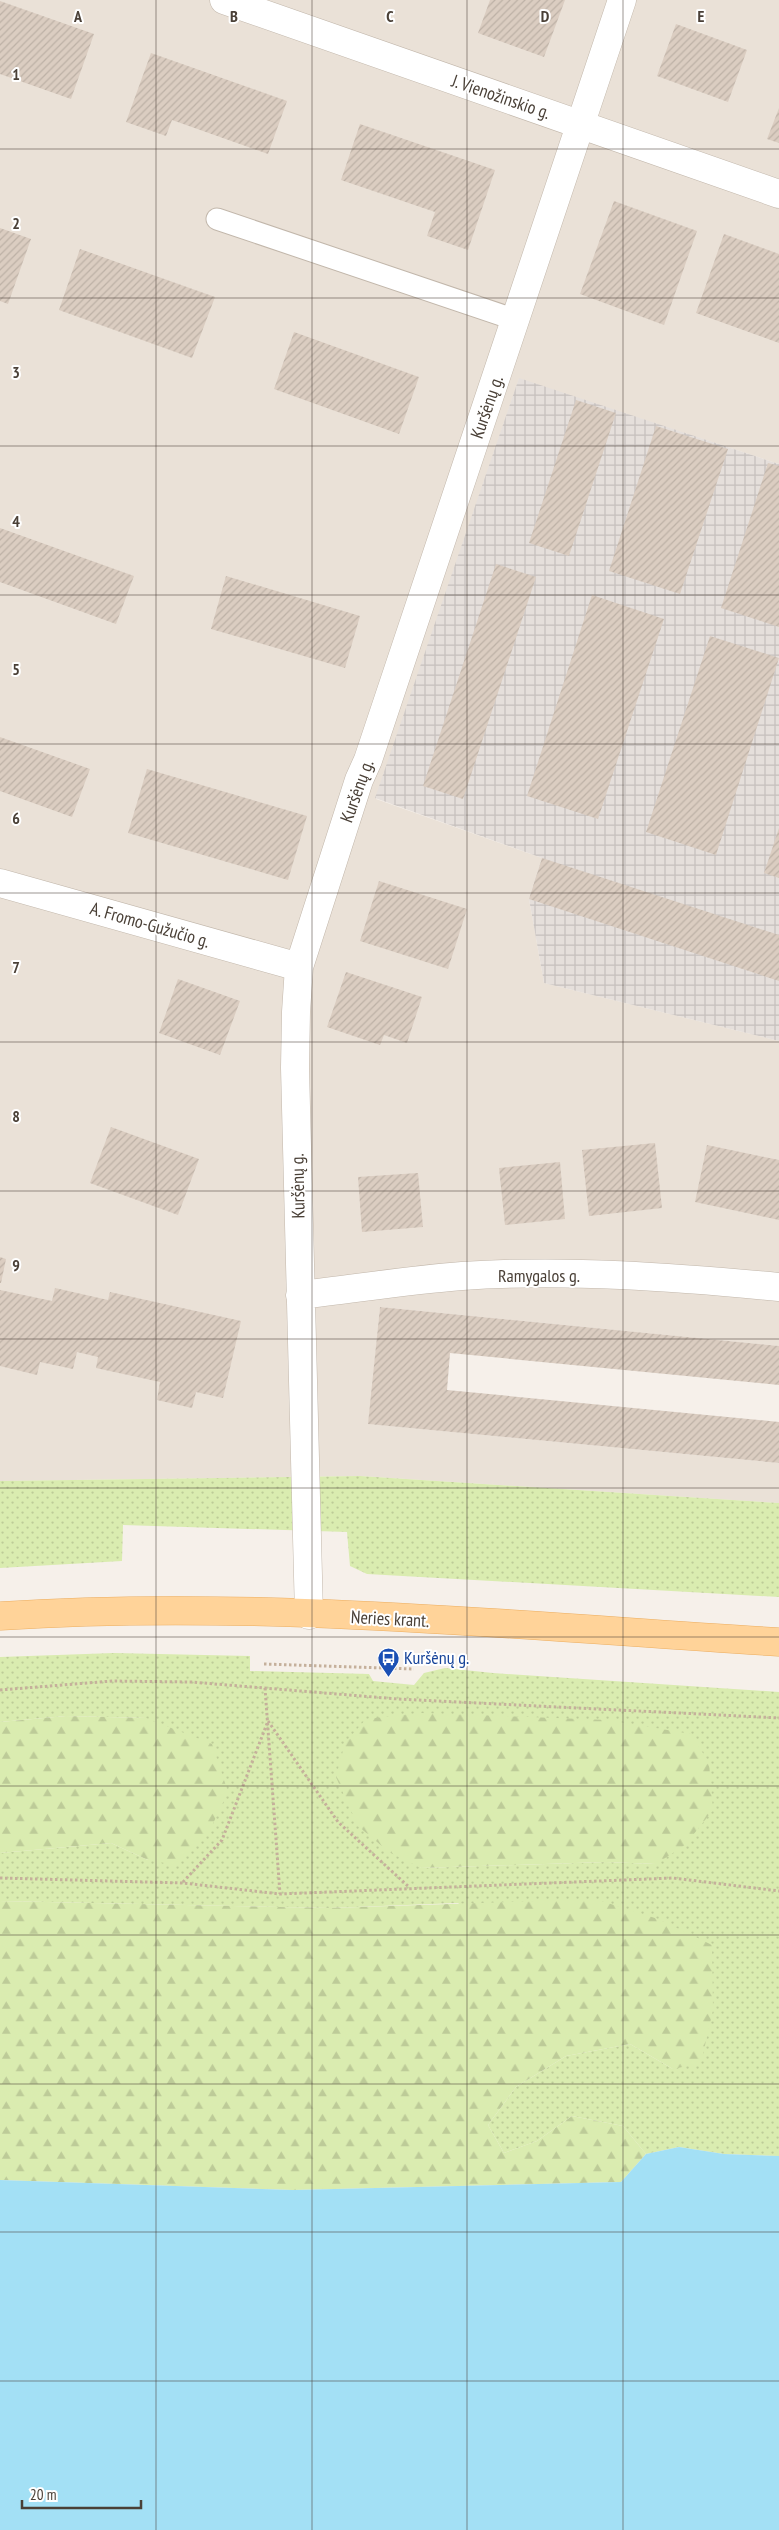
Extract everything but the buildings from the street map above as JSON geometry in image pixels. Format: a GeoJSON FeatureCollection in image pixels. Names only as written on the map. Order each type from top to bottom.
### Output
{"type":"FeatureCollection","features":[{"type":"Feature","properties":{"kind":"main road","name":"Neries krant."},"geometry":{"type":"LineString","coordinates":[[0,1616],[76,1611],[309,1615],[779,1642]]}},
{"type":"Feature","properties":{"kind":"street","name":"J. Vienožinskio g."},"geometry":{"type":"LineString","coordinates":[[224,0],[779,194]]}},
{"type":"Feature","properties":{"kind":"street","name":"Kuršėnų g."},"geometry":{"type":"LineString","coordinates":[[309,1615],[295,1068],[299,967],[359,780],[368,760],[622,0]]}},
{"type":"Feature","properties":{"kind":"street","name":"A. Fromo-Gužučio g."},"geometry":{"type":"LineString","coordinates":[[0,883],[299,967]]}},
{"type":"Feature","properties":{"kind":"street","name":"Ramygalos g."},"geometry":{"type":"LineString","coordinates":[[300,1295],[462,1276],[550,1275],[681,1279],[779,1287]]}},
{"type":"Feature","properties":{"kind":"lane"},"geometry":{"type":"LineString","coordinates":[[217,218],[516,320]]}},
{"type":"Feature","properties":{"kind":"path"},"geometry":{"type":"LineString","coordinates":[[264,1664],[414,1669]]}},
{"type":"Feature","properties":{"kind":"path"},"geometry":{"type":"LineString","coordinates":[[0,1690],[112,1681],[191,1682],[398,1699],[779,1718]]}},
{"type":"Feature","properties":{"kind":"path"},"geometry":{"type":"LineString","coordinates":[[265,1688],[280,1894]]}},
{"type":"Feature","properties":{"kind":"path"},"geometry":{"type":"LineString","coordinates":[[183,1882],[222,1840],[268,1721]]}},
{"type":"Feature","properties":{"kind":"path"},"geometry":{"type":"LineString","coordinates":[[268,1721],[338,1822],[409,1887]]}},
{"type":"Feature","properties":{"kind":"path"},"geometry":{"type":"LineString","coordinates":[[0,1878],[183,1882],[280,1894],[409,1887],[673,1878],[779,1891]]}},
{"type":"Feature","properties":{"kind":"shaded area"},"geometry":{"type":"Polygon","coordinates":[[[0,0],[779,0],[779,464],[519,379],[376,799],[542,858],[529,899],[544,983],[779,1041],[779,1346],[380,1307],[369,1424],[779,1463],[779,1503],[360,1476],[0,1481],[0,0]]]}},
{"type":"Feature","properties":{"kind":"shaded area"},"geometry":{"type":"Polygon","coordinates":[[[519,378],[779,464],[779,1041],[544,983],[529,899],[542,858],[375,798],[519,378]]]}},
{"type":"Feature","properties":{"kind":"green space"},"geometry":{"type":"Polygon","coordinates":[[[360,1476],[779,1503],[779,1597],[367,1574],[350,1566],[347,1532],[123,1525],[122,1561],[0,1568],[0,1481],[360,1476]]]}},
{"type":"Feature","properties":{"kind":"green space"},"geometry":{"type":"Polygon","coordinates":[[[114,1653],[250,1656],[250,1671],[369,1674],[373,1681],[414,1685],[424,1673],[445,1668],[493,1673],[779,1692],[779,2156],[724,2154],[679,2147],[646,2154],[623,2126],[572,2116],[537,2141],[504,2153],[488,2125],[516,2087],[566,2056],[630,2044],[673,2069],[458,1903],[330,1908],[0,1901],[0,1853],[111,1843],[148,1860],[146,1718],[66,1716],[0,1722],[0,1657],[114,1653]],[[336,1777],[421,1868],[606,1862],[656,1864],[336,1777]]]}},
{"type":"Feature","properties":{"kind":"green space"},"geometry":{"type":"Polygon","coordinates":[[[420,1713],[608,1720],[691,1734],[709,1763],[713,1810],[685,1845],[656,1864],[606,1862],[421,1868],[389,1852],[358,1826],[336,1777],[345,1743],[366,1719],[420,1713]]]}},
{"type":"Feature","properties":{"kind":"green space"},"geometry":{"type":"Polygon","coordinates":[[[66,1716],[146,1718],[212,1744],[228,1792],[209,1832],[176,1865],[148,1860],[111,1843],[0,1853],[0,1722],[66,1716]]]}},
{"type":"Feature","properties":{"kind":"green space"},"geometry":{"type":"Polygon","coordinates":[[[595,1899],[658,1919],[712,1945],[713,2010],[701,2063],[673,2069],[630,2044],[566,2056],[516,2087],[488,2125],[504,2153],[537,2141],[572,2116],[623,2126],[646,2154],[621,2182],[293,2190],[0,2180],[0,1901],[330,1908],[595,1899]]]}},
{"type":"Feature","properties":{"kind":"water"},"geometry":{"type":"Polygon","coordinates":[[[679,2147],[724,2154],[779,2156],[779,2530],[0,2530],[0,2180],[293,2190],[621,2182],[646,2154],[679,2147]]]}},
{"type":"Feature","properties":{"kind":"place","name":"Kuršėnų g."},"geometry":{"type":"Point","coordinates":[388,1677]}}]}
